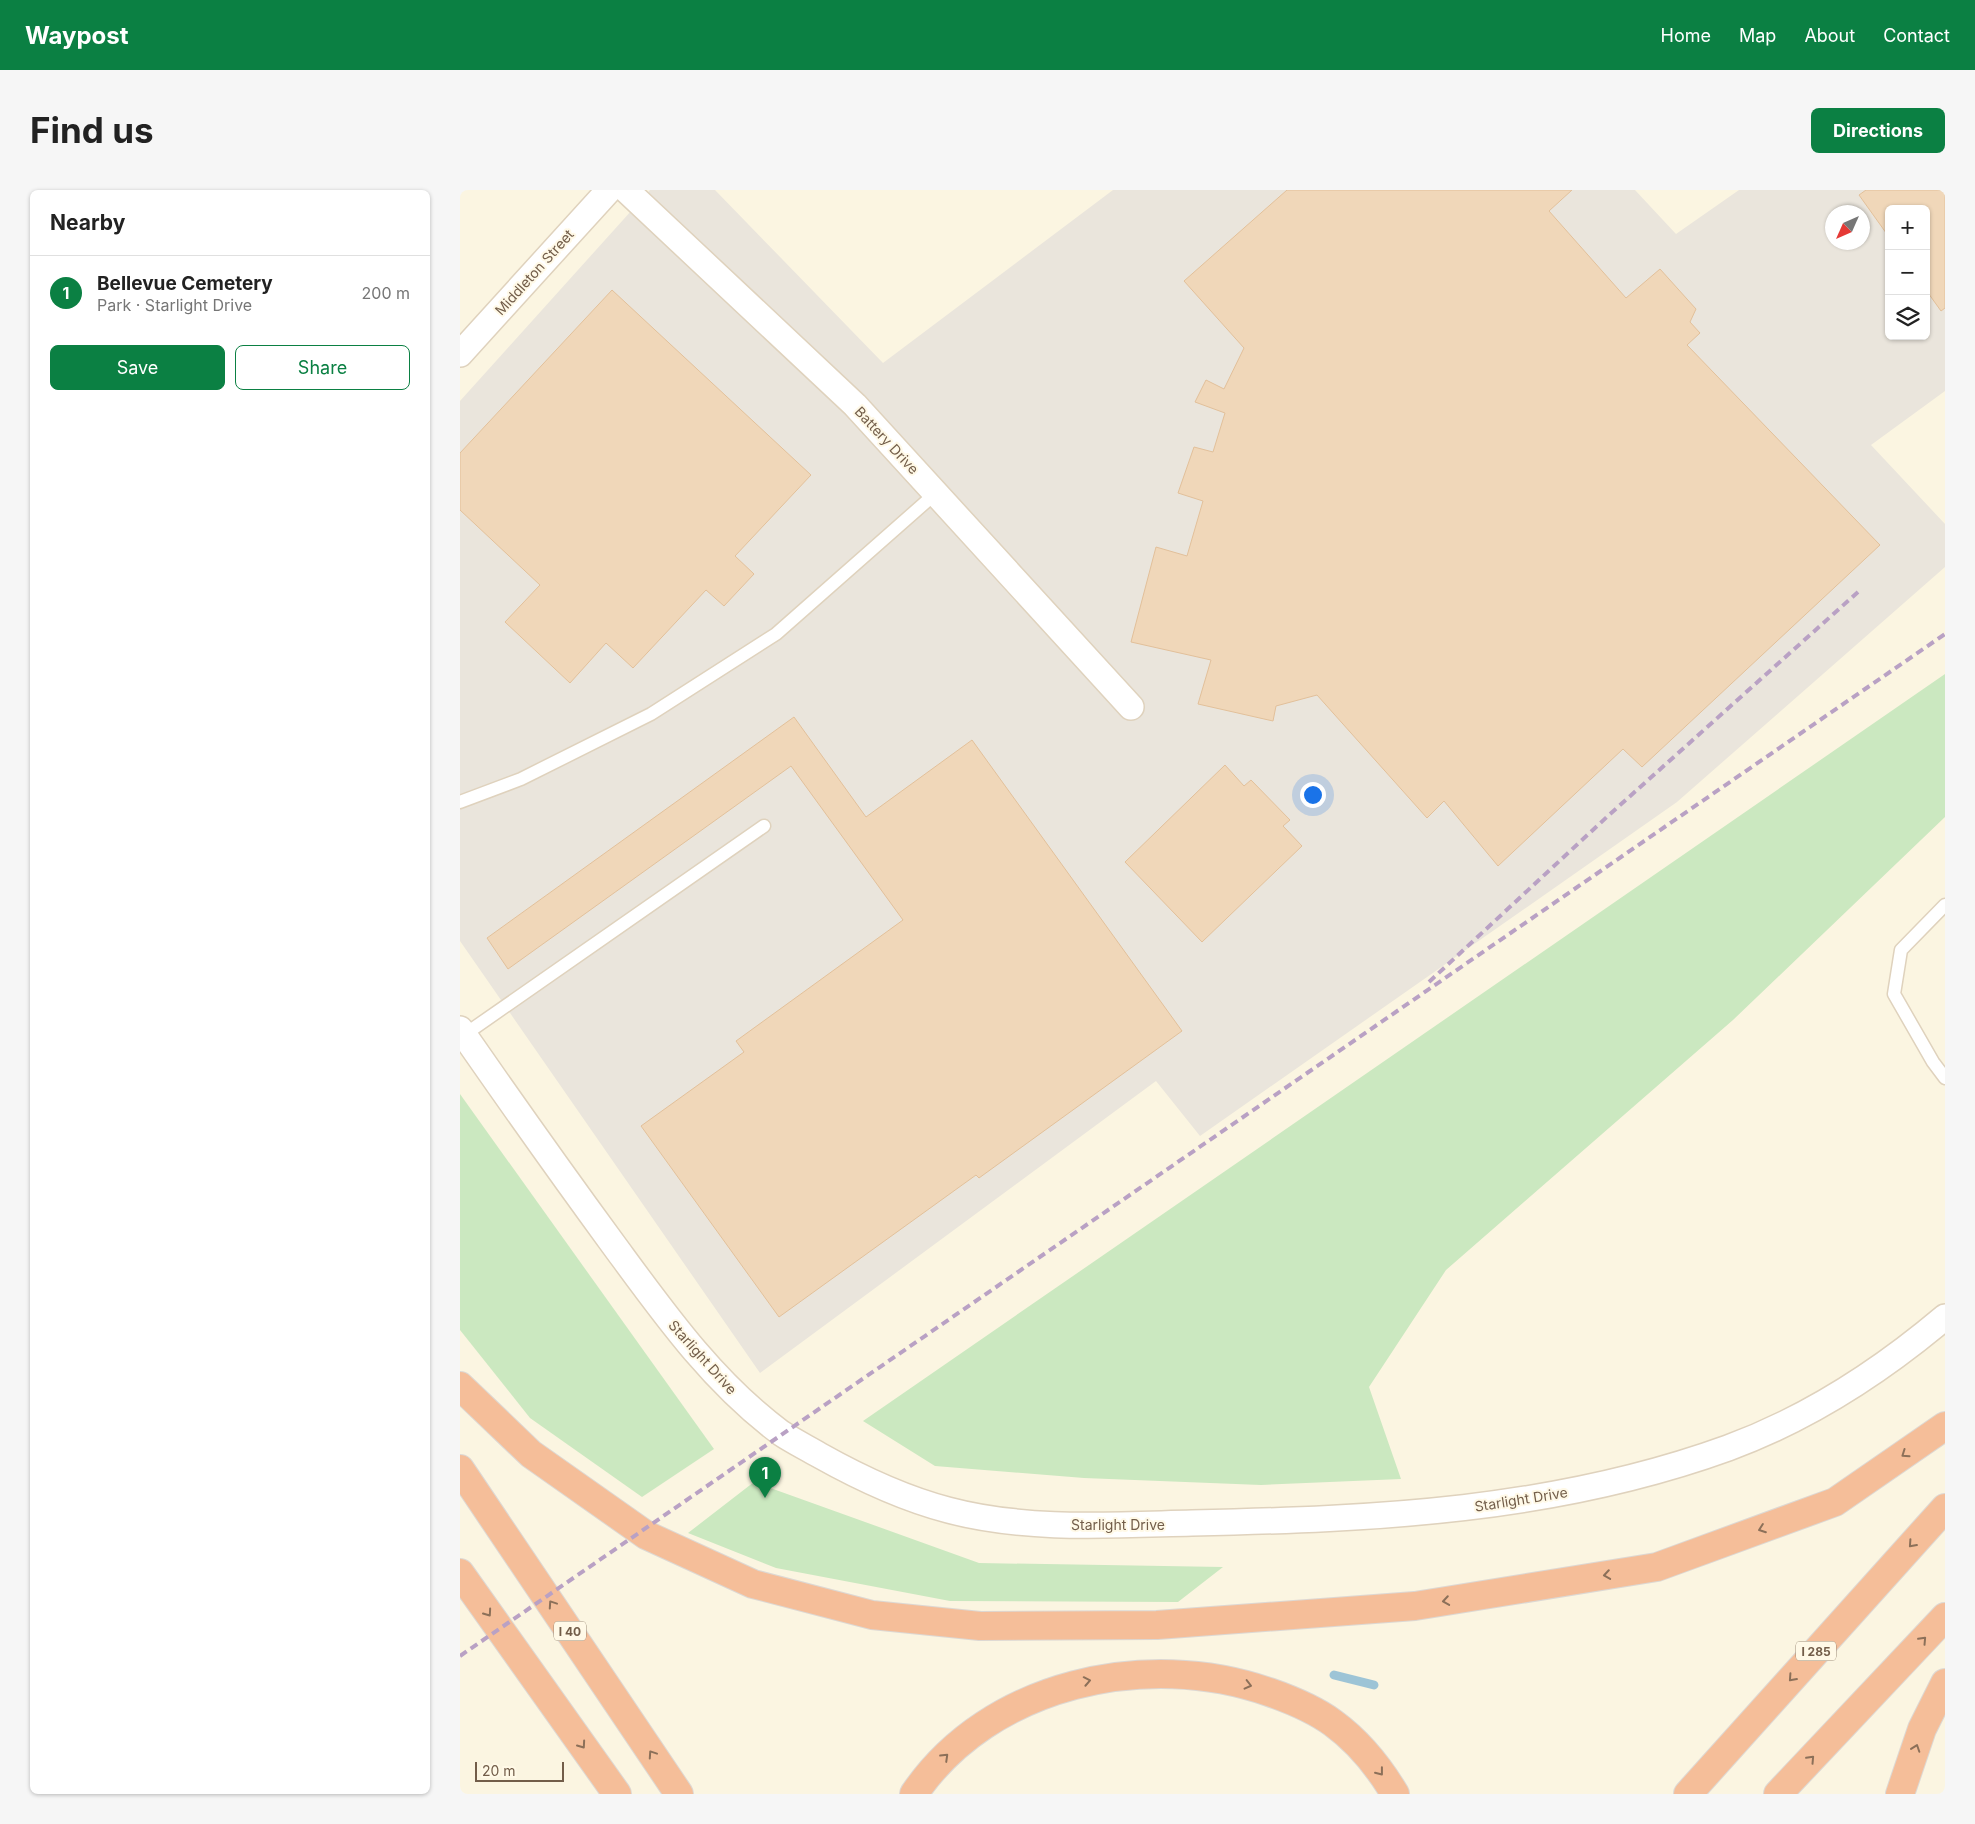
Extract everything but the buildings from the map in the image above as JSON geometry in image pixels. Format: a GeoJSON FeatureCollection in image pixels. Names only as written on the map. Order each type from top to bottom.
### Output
{"type":"FeatureCollection","features":[{"type":"Feature","properties":{"kind":"highway"},"geometry":{"type":"LineString","coordinates":[[460,1386],[531,1454],[646,1535],[762,1586],[872,1615],[980,1626],[1157,1625],[1415,1606],[1657,1567],[1835,1502],[1945,1426]]}},
{"type":"Feature","properties":{"kind":"highway","name":"I 40"},"geometry":{"type":"LineString","coordinates":[[460,1469],[679,1794]]}},
{"type":"Feature","properties":{"kind":"highway","name":"I 285"},"geometry":{"type":"LineString","coordinates":[[1688,1794],[1945,1508]]}},
{"type":"Feature","properties":{"kind":"highway"},"geometry":{"type":"LineString","coordinates":[[460,1573],[617,1794]]}},
{"type":"Feature","properties":{"kind":"highway"},"geometry":{"type":"LineString","coordinates":[[1778,1794],[1945,1617]]}},
{"type":"Feature","properties":{"kind":"highway"},"geometry":{"type":"LineString","coordinates":[[914,1794],[929,1772],[958,1744],[992,1721],[1041,1696],[1079,1683],[1120,1675],[1174,1673],[1215,1677],[1255,1686],[1298,1702],[1333,1723],[1361,1747],[1395,1794]]}},
{"type":"Feature","properties":{"kind":"highway"},"geometry":{"type":"LineString","coordinates":[[1900,1794],[1922,1729],[1945,1683]]}},
{"type":"Feature","properties":{"kind":"street","name":"Middleton Street"},"geometry":{"type":"LineString","coordinates":[[460,354],[608,190]]}},
{"type":"Feature","properties":{"kind":"street","name":"Battery Drive"},"geometry":{"type":"LineString","coordinates":[[626,190],[855,405],[1131,707]]}},
{"type":"Feature","properties":{"kind":"street","name":"Starlight Drive"},"geometry":{"type":"LineString","coordinates":[[462,1032],[551,1159],[672,1323],[716,1376],[757,1412],[792,1439],[848,1471],[898,1494],[950,1511],[1016,1522],[1098,1526],[1303,1521],[1439,1512],[1546,1497],[1653,1472],[1731,1447],[1793,1420],[1863,1378],[1945,1317]]}},
{"type":"Feature","properties":{"kind":"lane"},"geometry":{"type":"LineString","coordinates":[[460,802],[521,779],[651,714],[776,634],[936,493]]}},
{"type":"Feature","properties":{"kind":"lane"},"geometry":{"type":"LineString","coordinates":[[462,1032],[764,826]]}},
{"type":"Feature","properties":{"kind":"lane"},"geometry":{"type":"LineString","coordinates":[[1945,905],[1901,950],[1894,994],[1933,1062],[1945,1078]]}},
{"type":"Feature","properties":{"kind":"shaded area"},"geometry":{"type":"Polygon","coordinates":[[[650,190],[715,190],[883,363],[1113,190],[1635,190],[1676,234],[1739,190],[1945,190],[1945,391],[1871,445],[1945,524],[1945,567],[1677,802],[1200,1136],[1156,1081],[760,1373],[460,941],[460,401],[650,190]]]}},
{"type":"Feature","properties":{"kind":"green space"},"geometry":{"type":"Polygon","coordinates":[[[1945,674],[1945,817],[1733,1020],[1446,1270],[1369,1387],[1401,1479],[1261,1485],[1084,1478],[935,1466],[863,1421],[1945,674]]]}},
{"type":"Feature","properties":{"kind":"green space"},"geometry":{"type":"Polygon","coordinates":[[[460,1094],[714,1449],[642,1497],[530,1418],[460,1330],[460,1094]]]}},
{"type":"Feature","properties":{"kind":"green space"},"geometry":{"type":"Polygon","coordinates":[[[754,1482],[979,1563],[1223,1567],[1178,1602],[950,1601],[776,1568],[688,1533],[754,1482]]]}},
{"type":"Feature","properties":{"kind":"waterway"},"geometry":{"type":"LineString","coordinates":[[1334,1675],[1374,1685]]}},
{"type":"Feature","properties":{"kind":"railway"},"geometry":{"type":"LineString","coordinates":[[1429,982],[1609,815],[1858,592]]}},
{"type":"Feature","properties":{"kind":"railway"},"geometry":{"type":"LineString","coordinates":[[460,1656],[1945,634]]}},
{"type":"Feature","properties":{"kind":"place","name":"Bellevue Cemetery"},"geometry":{"type":"Point","coordinates":[765,1498]}}]}
